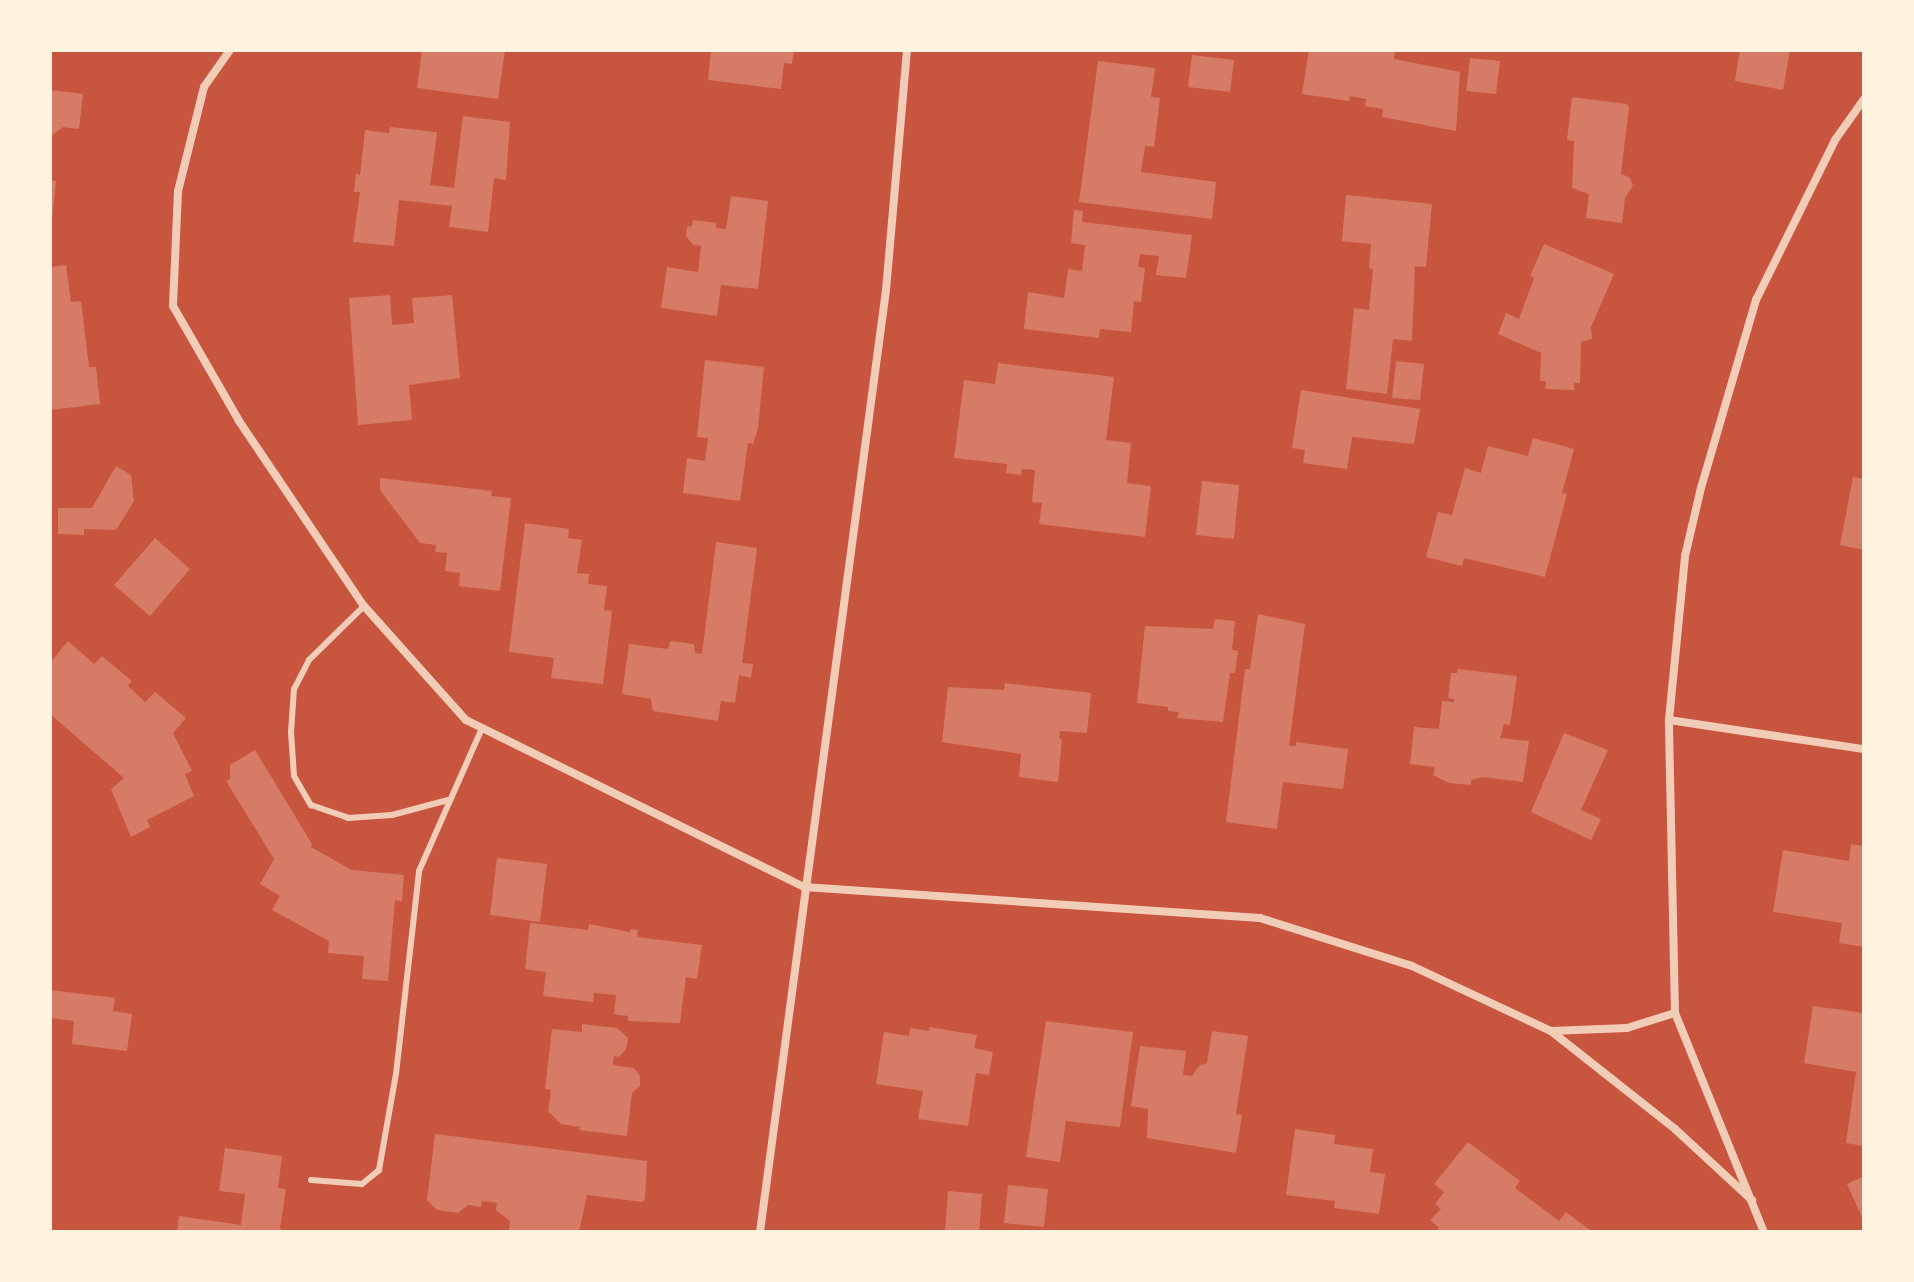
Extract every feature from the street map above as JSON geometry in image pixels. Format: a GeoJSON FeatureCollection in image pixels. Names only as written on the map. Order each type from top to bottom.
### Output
{"type":"FeatureCollection","features":[{"type":"Feature","properties":{"kind":"street"},"geometry":{"type":"LineString","coordinates":[[230,50],[204,87],[178,191],[173,306],[239,421],[364,606],[466,720],[804,887],[1260,918],[1412,966],[1551,1031],[1675,1129],[1755,1202]]}},
{"type":"Feature","properties":{"kind":"street"},"geometry":{"type":"LineString","coordinates":[[760,1232],[886,290],[907,50]]}},
{"type":"Feature","properties":{"kind":"street"},"geometry":{"type":"LineString","coordinates":[[1764,1232],[1755,1202],[1675,1013],[1669,720],[1685,556],[1701,488],[1756,300],[1835,140],[1864,99]]}},
{"type":"Feature","properties":{"kind":"street"},"geometry":{"type":"LineString","coordinates":[[1669,720],[1864,749]]}},
{"type":"Feature","properties":{"kind":"street"},"geometry":{"type":"LineString","coordinates":[[1551,1031],[1627,1028],[1675,1013]]}},
{"type":"Feature","properties":{"kind":"lane"},"geometry":{"type":"LineString","coordinates":[[364,606],[309,660],[294,689],[294,776],[311,805],[348,818],[392,815],[448,800]]}},
{"type":"Feature","properties":{"kind":"lane"},"geometry":{"type":"LineString","coordinates":[[311,1180],[362,1184],[379,1170],[396,1074],[419,871],[482,728]]}},
{"type":"Feature","properties":{"kind":"building"},"geometry":{"type":"Polygon","coordinates":[[[422,50],[505,50],[498,99],[417,88],[422,50]]]}},
{"type":"Feature","properties":{"kind":"building"},"geometry":{"type":"Polygon","coordinates":[[[711,50],[794,50],[792,64],[784,63],[781,89],[708,80],[711,50]]]}},
{"type":"Feature","properties":{"kind":"building"},"geometry":{"type":"Polygon","coordinates":[[[1309,50],[1395,51],[1394,59],[1460,72],[1456,131],[1382,117],[1383,109],[1365,106],[1366,99],[1350,96],[1349,101],[1302,94],[1309,50]]]}},
{"type":"Feature","properties":{"kind":"building"},"geometry":{"type":"Polygon","coordinates":[[[1740,50],[1790,50],[1783,90],[1735,81],[1740,50]]]}},
{"type":"Feature","properties":{"kind":"building"},"geometry":{"type":"Polygon","coordinates":[[[1192,55],[1234,60],[1230,92],[1188,87],[1192,55]]]}},
{"type":"Feature","properties":{"kind":"building"},"geometry":{"type":"Polygon","coordinates":[[[1470,58],[1500,61],[1496,94],[1466,91],[1470,58]]]}},
{"type":"Feature","properties":{"kind":"building"},"geometry":{"type":"Polygon","coordinates":[[[1098,61],[1155,68],[1151,97],[1160,98],[1154,147],[1145,146],[1141,172],[1216,182],[1212,219],[1079,202],[1098,61]]]}},
{"type":"Feature","properties":{"kind":"building"},"geometry":{"type":"Polygon","coordinates":[[[50,90],[83,94],[79,129],[63,127],[50,137],[50,90]]]}},
{"type":"Feature","properties":{"kind":"building"},"geometry":{"type":"Polygon","coordinates":[[[1572,97],[1627,104],[1629,107],[1621,174],[1629,177],[1633,185],[1625,198],[1622,223],[1586,218],[1589,194],[1572,188],[1574,141],[1567,140],[1572,97]]]}},
{"type":"Feature","properties":{"kind":"building"},"geometry":{"type":"Polygon","coordinates":[[[463,116],[510,122],[506,180],[494,178],[488,232],[449,227],[452,206],[399,200],[394,246],[353,242],[360,192],[354,192],[356,174],[360,175],[365,130],[389,133],[390,127],[437,132],[430,185],[454,188],[463,116]]]}},
{"type":"Feature","properties":{"kind":"building"},"geometry":{"type":"Polygon","coordinates":[[[50,180],[56,181],[52,220],[50,220],[50,180]]]}},
{"type":"Feature","properties":{"kind":"building"},"geometry":{"type":"Polygon","coordinates":[[[1346,195],[1432,204],[1426,267],[1415,266],[1412,341],[1393,339],[1387,394],[1346,389],[1354,308],[1369,310],[1373,269],[1369,268],[1371,244],[1342,241],[1346,195]]]}},
{"type":"Feature","properties":{"kind":"building"},"geometry":{"type":"Polygon","coordinates":[[[731,196],[768,201],[758,289],[721,285],[717,316],[661,308],[667,267],[698,272],[701,246],[693,245],[686,236],[687,227],[692,226],[693,220],[716,223],[716,228],[726,229],[731,196]]]}},
{"type":"Feature","properties":{"kind":"building"},"geometry":{"type":"Polygon","coordinates":[[[1074,210],[1083,211],[1082,222],[1192,235],[1186,278],[1156,275],[1159,256],[1140,254],[1138,267],[1145,268],[1141,302],[1134,301],[1131,332],[1100,329],[1099,338],[1024,329],[1028,292],[1064,298],[1068,269],[1082,271],[1085,245],[1071,243],[1074,210]]]}},
{"type":"Feature","properties":{"kind":"building"},"geometry":{"type":"Polygon","coordinates":[[[1544,244],[1614,274],[1591,327],[1592,339],[1581,342],[1580,383],[1574,383],[1574,390],[1545,389],[1546,381],[1540,381],[1541,353],[1498,334],[1506,313],[1519,319],[1534,278],[1530,276],[1544,244]]]}},
{"type":"Feature","properties":{"kind":"building"},"geometry":{"type":"Polygon","coordinates":[[[66,265],[71,302],[81,301],[89,367],[96,367],[100,404],[50,410],[50,267],[66,265]]]}},
{"type":"Feature","properties":{"kind":"building"},"geometry":{"type":"Polygon","coordinates":[[[390,295],[392,325],[414,323],[412,298],[452,295],[460,378],[409,385],[412,420],[358,425],[349,298],[390,295]]]}},
{"type":"Feature","properties":{"kind":"building"},"geometry":{"type":"Polygon","coordinates":[[[705,360],[764,367],[758,428],[753,444],[748,443],[740,501],[683,493],[687,458],[705,461],[708,438],[697,437],[705,360]]]}},
{"type":"Feature","properties":{"kind":"building"},"geometry":{"type":"Polygon","coordinates":[[[1396,361],[1424,364],[1420,400],[1392,398],[1396,361]]]}},
{"type":"Feature","properties":{"kind":"building"},"geometry":{"type":"Polygon","coordinates":[[[998,363],[1114,377],[1106,440],[1131,443],[1127,483],[1151,486],[1145,537],[1039,524],[1042,503],[1032,502],[1035,470],[1022,469],[1021,475],[1006,473],[1007,464],[954,458],[964,380],[995,384],[998,363]]]}},
{"type":"Feature","properties":{"kind":"building"},"geometry":{"type":"Polygon","coordinates":[[[1301,390],[1420,409],[1414,444],[1352,437],[1347,469],[1303,463],[1305,450],[1292,448],[1301,390]]]}},
{"type":"Feature","properties":{"kind":"building"},"geometry":{"type":"Polygon","coordinates":[[[1533,438],[1574,449],[1562,493],[1567,494],[1545,577],[1464,558],[1462,566],[1426,557],[1438,512],[1452,515],[1465,468],[1481,473],[1488,446],[1528,456],[1533,438]]]}},
{"type":"Feature","properties":{"kind":"building"},"geometry":{"type":"Polygon","coordinates":[[[116,466],[131,475],[134,501],[116,530],[84,529],[84,535],[58,534],[58,508],[92,508],[116,466]]]}},
{"type":"Feature","properties":{"kind":"building"},"geometry":{"type":"Polygon","coordinates":[[[1853,477],[1864,479],[1864,550],[1840,545],[1853,477]]]}},
{"type":"Feature","properties":{"kind":"building"},"geometry":{"type":"Polygon","coordinates":[[[380,478],[492,491],[491,496],[511,498],[500,591],[459,586],[460,573],[445,571],[447,553],[435,552],[436,545],[420,543],[380,490],[380,478]]]}},
{"type":"Feature","properties":{"kind":"building"},"geometry":{"type":"Polygon","coordinates":[[[1202,481],[1239,485],[1234,539],[1196,535],[1202,481]]]}},
{"type":"Feature","properties":{"kind":"building"},"geometry":{"type":"Polygon","coordinates":[[[525,523],[569,529],[568,538],[582,540],[577,573],[589,574],[588,584],[607,586],[604,610],[612,611],[603,684],[551,678],[554,658],[509,652],[525,523]]]}},
{"type":"Feature","properties":{"kind":"building"},"geometry":{"type":"Polygon","coordinates":[[[155,538],[190,569],[150,616],[114,585],[155,538]]]}},
{"type":"Feature","properties":{"kind":"building"},"geometry":{"type":"Polygon","coordinates":[[[716,542],[757,548],[742,663],[753,664],[751,678],[739,675],[735,703],[721,701],[718,721],[653,711],[651,699],[622,694],[629,644],[668,649],[670,641],[694,644],[695,653],[702,654],[716,542]]]}},
{"type":"Feature","properties":{"kind":"building"},"geometry":{"type":"Polygon","coordinates":[[[1258,614],[1305,624],[1289,746],[1296,746],[1296,742],[1348,749],[1343,789],[1283,782],[1277,829],[1226,822],[1245,669],[1250,669],[1258,614]]]}},
{"type":"Feature","properties":{"kind":"building"},"geometry":{"type":"Polygon","coordinates":[[[1215,619],[1235,621],[1232,650],[1238,651],[1235,673],[1230,673],[1223,722],[1177,718],[1179,712],[1168,711],[1168,707],[1137,703],[1145,626],[1213,629],[1215,619]]]}},
{"type":"Feature","properties":{"kind":"building"},"geometry":{"type":"Polygon","coordinates":[[[68,641],[94,664],[102,656],[132,681],[128,686],[145,702],[155,692],[186,718],[173,733],[192,771],[185,774],[194,796],[147,820],[150,827],[131,837],[111,789],[124,778],[50,714],[50,663],[68,641]]]}},
{"type":"Feature","properties":{"kind":"building"},"geometry":{"type":"Polygon","coordinates":[[[1458,669],[1517,676],[1510,725],[1504,724],[1500,738],[1529,741],[1523,782],[1482,777],[1471,780],[1471,785],[1449,783],[1433,775],[1435,767],[1410,764],[1414,727],[1439,729],[1442,701],[1454,702],[1454,699],[1448,698],[1451,673],[1457,673],[1458,669]]]}},
{"type":"Feature","properties":{"kind":"building"},"geometry":{"type":"Polygon","coordinates":[[[1005,683],[1091,693],[1087,733],[1060,731],[1058,782],[1019,777],[1021,754],[942,742],[948,687],[1004,690],[1005,683]]]}},
{"type":"Feature","properties":{"kind":"building"},"geometry":{"type":"Polygon","coordinates":[[[1564,733],[1608,750],[1581,810],[1601,819],[1591,840],[1531,812],[1564,733]]]}},
{"type":"Feature","properties":{"kind":"building"},"geometry":{"type":"Polygon","coordinates":[[[255,750],[311,847],[352,870],[404,875],[402,901],[395,900],[388,981],[362,979],[364,956],[328,953],[329,941],[272,910],[280,896],[260,884],[274,859],[226,781],[230,779],[230,765],[255,750]]]}},
{"type":"Feature","properties":{"kind":"building"},"geometry":{"type":"Polygon","coordinates":[[[1851,844],[1864,846],[1864,947],[1839,943],[1842,923],[1773,912],[1783,850],[1849,861],[1851,844]]]}},
{"type":"Feature","properties":{"kind":"building"},"geometry":{"type":"Polygon","coordinates":[[[497,858],[547,864],[540,922],[490,915],[497,858]]]}},
{"type":"Feature","properties":{"kind":"building"},"geometry":{"type":"Polygon","coordinates":[[[530,923],[588,930],[589,924],[630,932],[631,929],[638,930],[637,937],[702,945],[697,979],[686,977],[680,1023],[628,1021],[628,1016],[614,1014],[616,995],[594,993],[593,1002],[543,996],[546,972],[525,969],[530,923]]]}},
{"type":"Feature","properties":{"kind":"building"},"geometry":{"type":"Polygon","coordinates":[[[50,990],[115,998],[113,1011],[132,1014],[127,1051],[72,1044],[74,1021],[50,1018],[50,990]]]}},
{"type":"Feature","properties":{"kind":"building"},"geometry":{"type":"Polygon","coordinates":[[[1813,1006],[1864,1013],[1864,1146],[1846,1143],[1856,1072],[1804,1063],[1813,1006]]]}},
{"type":"Feature","properties":{"kind":"building"},"geometry":{"type":"Polygon","coordinates":[[[1046,1021],[1133,1032],[1120,1127],[1066,1121],[1060,1162],[1026,1157],[1046,1021]]]}},
{"type":"Feature","properties":{"kind":"building"},"geometry":{"type":"Polygon","coordinates":[[[582,1024],[617,1028],[628,1038],[626,1049],[619,1057],[614,1056],[613,1065],[634,1068],[640,1076],[640,1086],[632,1093],[627,1136],[579,1130],[580,1127],[561,1124],[548,1111],[551,1090],[545,1089],[552,1029],[582,1032],[582,1024]]]}},
{"type":"Feature","properties":{"kind":"building"},"geometry":{"type":"Polygon","coordinates":[[[929,1027],[977,1035],[974,1048],[993,1052],[989,1075],[976,1073],[968,1126],[918,1119],[923,1091],[876,1084],[884,1032],[909,1036],[910,1028],[929,1031],[929,1027]]]}},
{"type":"Feature","properties":{"kind":"building"},"geometry":{"type":"Polygon","coordinates":[[[1212,1031],[1248,1036],[1236,1114],[1242,1115],[1236,1153],[1147,1138],[1148,1109],[1131,1106],[1140,1046],[1186,1051],[1183,1075],[1192,1076],[1199,1066],[1207,1063],[1212,1031]]]}},
{"type":"Feature","properties":{"kind":"building"},"geometry":{"type":"Polygon","coordinates":[[[1295,1129],[1335,1135],[1334,1144],[1373,1149],[1370,1172],[1385,1174],[1379,1214],[1334,1208],[1335,1201],[1286,1195],[1295,1129]]]}},
{"type":"Feature","properties":{"kind":"building"},"geometry":{"type":"Polygon","coordinates":[[[435,1134],[647,1161],[645,1199],[642,1202],[587,1195],[579,1232],[509,1232],[510,1221],[496,1210],[497,1203],[482,1201],[481,1207],[468,1205],[458,1213],[437,1210],[427,1200],[435,1134]]]}},
{"type":"Feature","properties":{"kind":"building"},"geometry":{"type":"Polygon","coordinates":[[[1468,1142],[1520,1181],[1515,1188],[1559,1221],[1566,1212],[1590,1230],[1435,1232],[1439,1228],[1430,1220],[1441,1209],[1435,1204],[1444,1192],[1434,1184],[1468,1142]]]}},
{"type":"Feature","properties":{"kind":"building"},"geometry":{"type":"Polygon","coordinates":[[[225,1148],[282,1156],[278,1188],[286,1189],[280,1229],[291,1232],[177,1232],[179,1216],[241,1225],[245,1194],[219,1191],[225,1148]]]}},
{"type":"Feature","properties":{"kind":"building"},"geometry":{"type":"Polygon","coordinates":[[[1864,1176],[1864,1222],[1847,1184],[1864,1176]]]}},
{"type":"Feature","properties":{"kind":"building"},"geometry":{"type":"Polygon","coordinates":[[[1008,1185],[1048,1189],[1044,1227],[1004,1223],[1008,1185]]]}},
{"type":"Feature","properties":{"kind":"building"},"geometry":{"type":"Polygon","coordinates":[[[948,1191],[982,1194],[979,1232],[945,1232],[948,1191]]]}}]}
